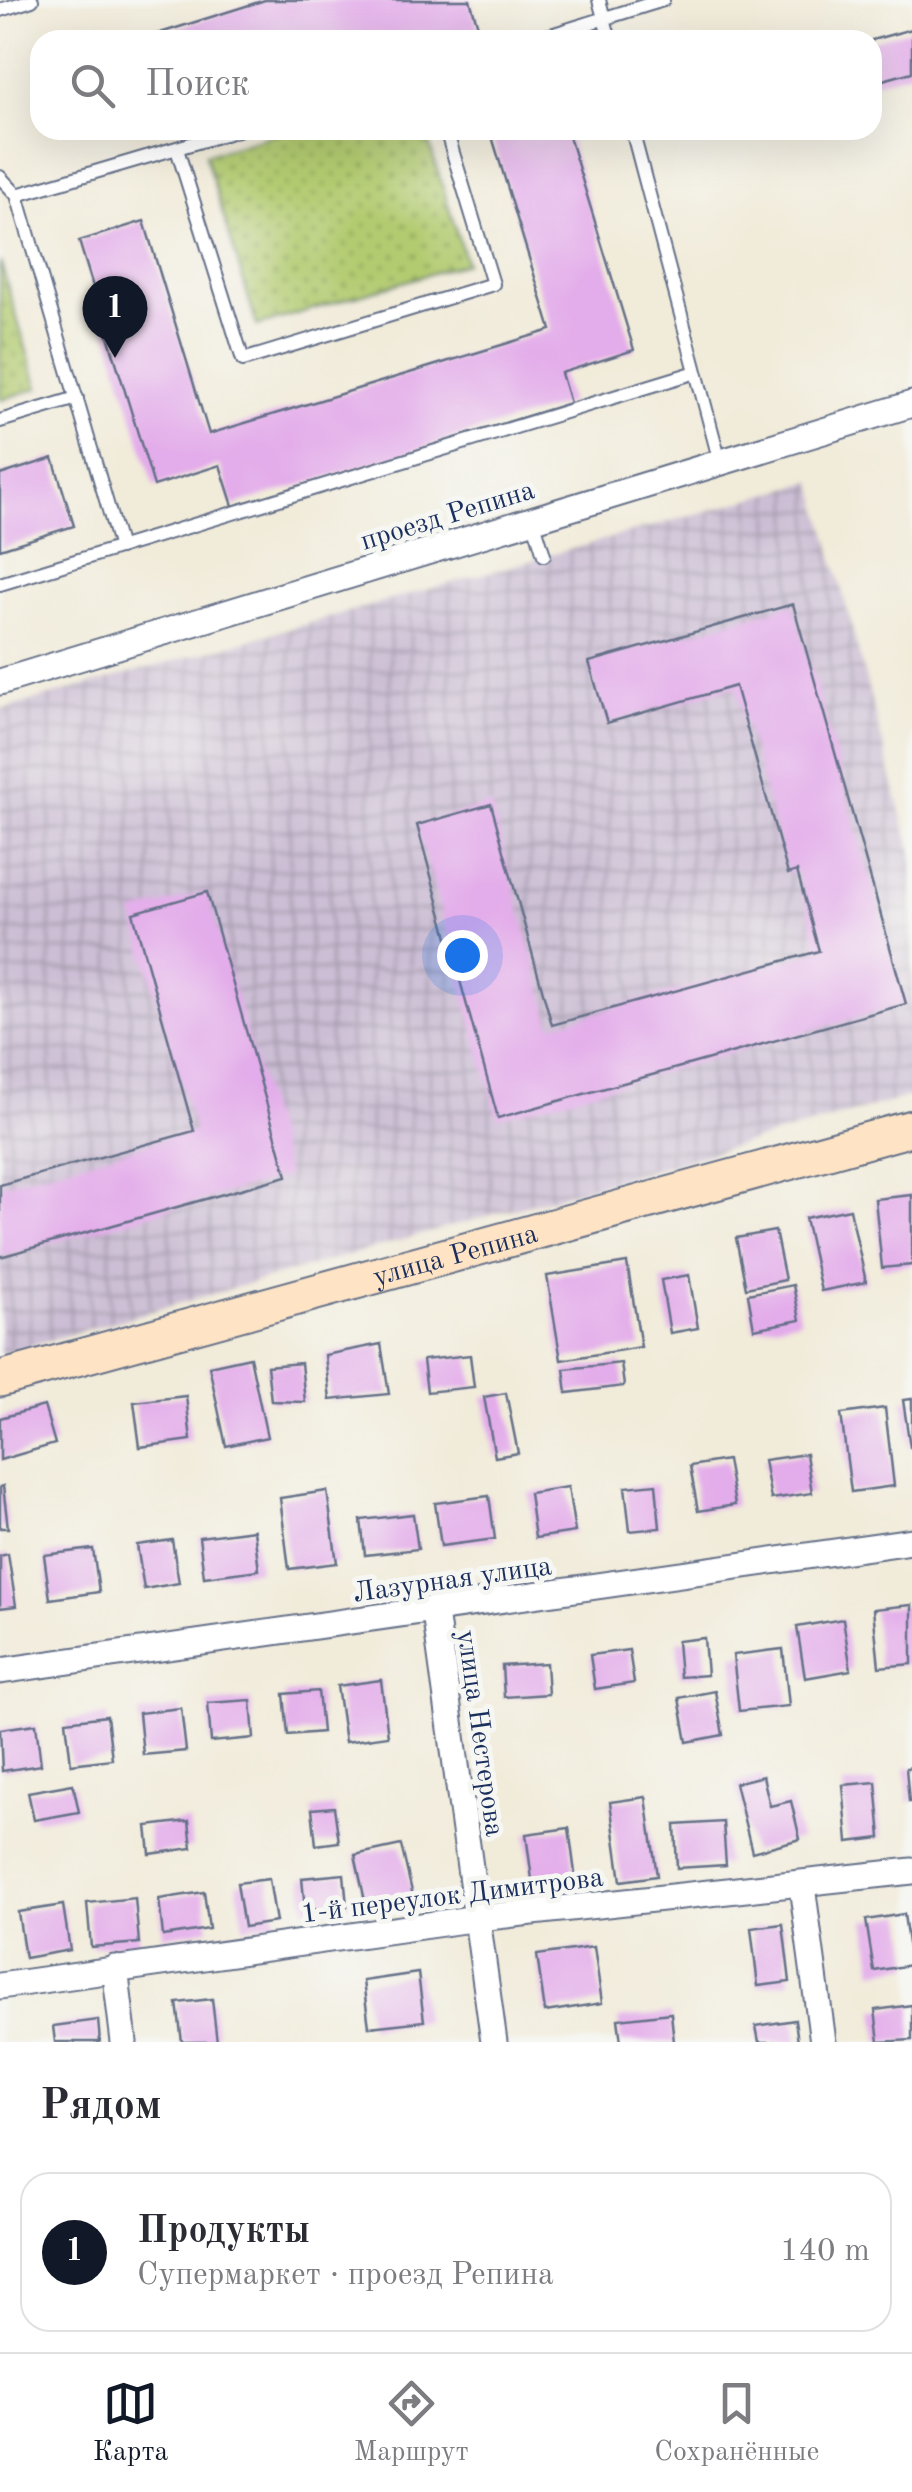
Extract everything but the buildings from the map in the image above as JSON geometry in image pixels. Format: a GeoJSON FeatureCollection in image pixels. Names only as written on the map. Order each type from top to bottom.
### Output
{"type":"FeatureCollection","features":[{"type":"Feature","properties":{"kind":"street","name":"проезд Репина"},"geometry":{"type":"LineString","coordinates":[[0,682],[912,404]]}},
{"type":"Feature","properties":{"kind":"street","name":"улица Репина"},"geometry":{"type":"LineString","coordinates":[[0,1379],[912,1128]]}},
{"type":"Feature","properties":{"kind":"street","name":"Лазурная улица"},"geometry":{"type":"LineString","coordinates":[[0,1671],[912,1541]]}},
{"type":"Feature","properties":{"kind":"street","name":"улица Нестерова"},"geometry":{"type":"LineString","coordinates":[[435,1612],[494,2042]]}},
{"type":"Feature","properties":{"kind":"street","name":"1-й переулок Димитрова"},"geometry":{"type":"LineString","coordinates":[[0,1986],[478,1918],[912,1872]]}},
{"type":"Feature","properties":{"kind":"street"},"geometry":{"type":"LineString","coordinates":[[802,1886],[822,2042]]}},
{"type":"Feature","properties":{"kind":"street"},"geometry":{"type":"LineString","coordinates":[[114,1968],[124,2042]]}},
{"type":"Feature","properties":{"kind":"lane"},"geometry":{"type":"LineString","coordinates":[[0,10],[32,0]]}},
{"type":"Feature","properties":{"kind":"lane"},"geometry":{"type":"LineString","coordinates":[[598,0],[608,30]]}},
{"type":"Feature","properties":{"kind":"lane"},"geometry":{"type":"LineString","coordinates":[[570,30],[663,0]]}},
{"type":"Feature","properties":{"kind":"lane"},"geometry":{"type":"LineString","coordinates":[[17,195],[206,140]]}},
{"type":"Feature","properties":{"kind":"lane"},"geometry":{"type":"LineString","coordinates":[[177,149],[243,360],[493,284],[449,140]]}},
{"type":"Feature","properties":{"kind":"lane"},"geometry":{"type":"LineString","coordinates":[[635,140],[720,462]]}},
{"type":"Feature","properties":{"kind":"lane"},"geometry":{"type":"LineString","coordinates":[[0,177],[17,195],[120,548]]}},
{"type":"Feature","properties":{"kind":"lane"},"geometry":{"type":"LineString","coordinates":[[0,584],[694,373]]}},
{"type":"Feature","properties":{"kind":"lane"},"geometry":{"type":"LineString","coordinates":[[0,422],[77,398]]}},
{"type":"Feature","properties":{"kind":"lane"},"geometry":{"type":"LineString","coordinates":[[533,519],[544,555]]}},
{"type":"Feature","properties":{"kind":"shaded area"},"geometry":{"type":"Polygon","coordinates":[[[813,481],[912,853],[912,1096],[0,1354],[0,710],[813,481]]]}},
{"type":"Feature","properties":{"kind":"green space"},"geometry":{"type":"Polygon","coordinates":[[[255,140],[428,140],[466,263],[257,326],[205,155],[255,140]]]}},
{"type":"Feature","properties":{"kind":"green space"},"geometry":{"type":"Polygon","coordinates":[[[0,261],[38,388],[0,400],[0,261]]]}},
{"type":"Feature","properties":{"kind":"place","name":"Продукты"},"geometry":{"type":"Point","coordinates":[115,358]}}]}
